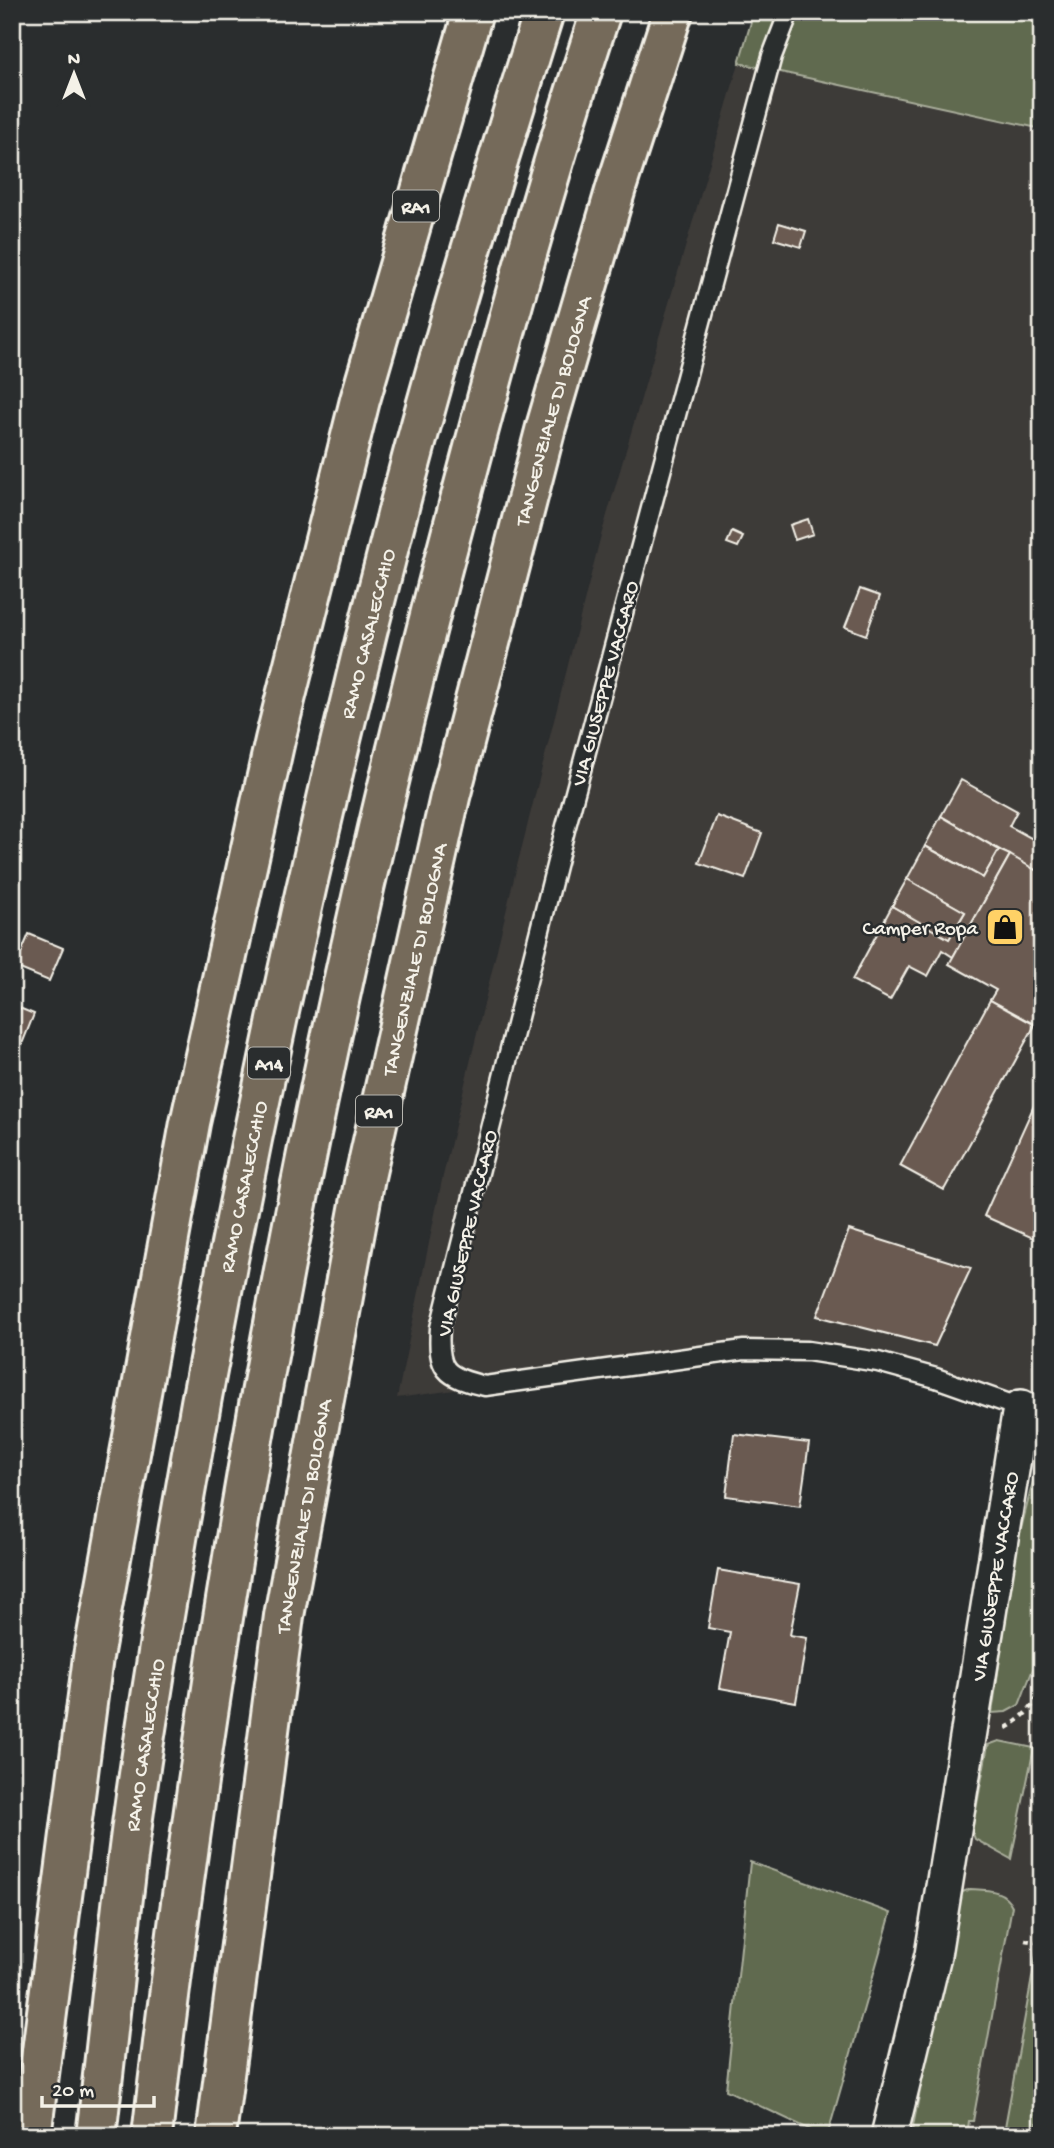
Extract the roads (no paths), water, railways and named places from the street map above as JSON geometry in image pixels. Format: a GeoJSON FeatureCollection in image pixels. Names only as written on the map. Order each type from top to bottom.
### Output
{"type":"FeatureCollection","features":[{"type":"Feature","properties":{"kind":"highway","name":"RA1"},"geometry":{"type":"LineString","coordinates":[[30,2136],[93,1657],[190,1123],[275,740],[356,413],[472,12]]}},
{"type":"Feature","properties":{"kind":"highway","name":"RAMO CASALECCHIO"},"geometry":{"type":"LineString","coordinates":[[96,2136],[144,1738],[215,1326],[296,932],[405,483],[478,226],[544,12]]}},
{"type":"Feature","properties":{"kind":"highway"},"geometry":{"type":"LineString","coordinates":[[152,2136],[197,1772],[236,1535],[271,1332],[354,931],[461,494],[524,267],[601,12]]}},
{"type":"Feature","properties":{"kind":"highway","name":"TANGENZIALE DI BOLOGNA"},"geometry":{"type":"LineString","coordinates":[[216,2136],[284,1616],[365,1177],[453,783],[546,427],[641,107],[673,12]]}},
{"type":"Feature","properties":{"kind":"highway"},"geometry":{"type":"LineString","coordinates":[[641,107],[679,12]]}},
{"type":"Feature","properties":{"kind":"street","name":"VIA GIUSEPPE VACCARO"},"geometry":{"type":"LineString","coordinates":[[889,2136],[933,1955],[1021,1408]]}},
{"type":"Feature","properties":{"kind":"lane","name":"VIA GIUSEPPE VACCARO"},"geometry":{"type":"LineString","coordinates":[[789,12],[772,55],[565,830],[440,1328],[438,1354],[445,1369],[455,1379],[485,1386],[744,1350],[808,1351],[878,1362],[948,1382],[1021,1408]]}},
{"type":"Feature","properties":{"kind":"place","name":"Camper Ropa"},"geometry":{"type":"Point","coordinates":[1005,927]}}]}
